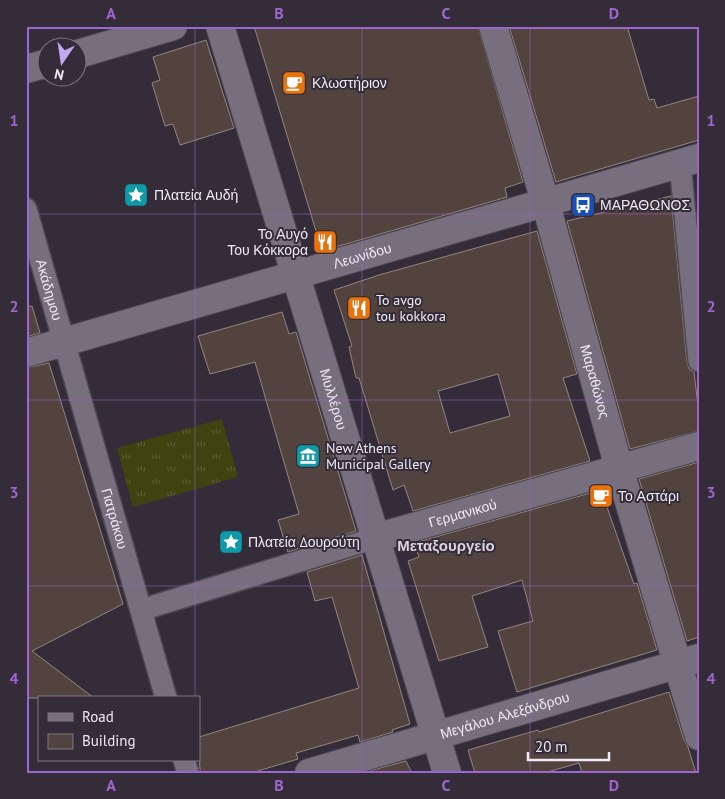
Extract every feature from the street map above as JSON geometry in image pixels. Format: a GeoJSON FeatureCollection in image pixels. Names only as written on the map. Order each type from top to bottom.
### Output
{"type":"FeatureCollection","features":[{"type":"Feature","properties":{"kind":"street"},"geometry":{"type":"LineString","coordinates":[[88,51],[173,26]]}},
{"type":"Feature","properties":{"kind":"street","name":"Μυλλέρου"},"geometry":{"type":"LineString","coordinates":[[220,26],[446,773]]}},
{"type":"Feature","properties":{"kind":"street","name":"Μαραθώνος"},"geometry":{"type":"LineString","coordinates":[[493,26],[545,201],[619,468],[688,661],[699,736]]}},
{"type":"Feature","properties":{"kind":"street"},"geometry":{"type":"LineString","coordinates":[[689,160],[699,361]]}},
{"type":"Feature","properties":{"kind":"street","name":"Λεωνίδου"},"geometry":{"type":"LineString","coordinates":[[26,353],[689,160]]}},
{"type":"Feature","properties":{"kind":"street","name":"Ακάδημου"},"geometry":{"type":"LineString","coordinates":[[26,209],[63,341]]}},
{"type":"Feature","properties":{"kind":"street","name":"Γιατράκου"},"geometry":{"type":"LineString","coordinates":[[63,341],[165,696]]}},
{"type":"Feature","properties":{"kind":"street","name":"Γερμανικού"},"geometry":{"type":"LineString","coordinates":[[141,610],[375,538],[699,446]]}},
{"type":"Feature","properties":{"kind":"street","name":"Μεγάλου Αλεξάνδρου"},"geometry":{"type":"LineString","coordinates":[[309,773],[688,661]]}},
{"type":"Feature","properties":{"kind":"green space"},"geometry":{"type":"Polygon","coordinates":[[[222,419],[238,477],[133,507],[117,448],[222,419]]]}},
{"type":"Feature","properties":{"kind":"building"},"geometry":{"type":"Polygon","coordinates":[[[254,26],[478,26],[523,182],[505,188],[507,197],[322,251],[254,26]]]}},
{"type":"Feature","properties":{"kind":"building"},"geometry":{"type":"Polygon","coordinates":[[[509,26],[627,26],[649,100],[654,99],[657,108],[699,96],[699,140],[556,182],[509,26]]]}},
{"type":"Feature","properties":{"kind":"building"},"geometry":{"type":"Polygon","coordinates":[[[206,40],[234,128],[180,145],[173,124],[165,126],[152,83],[160,80],[153,57],[206,40]]]}},
{"type":"Feature","properties":{"kind":"building"},"geometry":{"type":"Polygon","coordinates":[[[671,196],[687,362],[689,369],[694,372],[699,431],[630,449],[567,221],[671,196]]]}},
{"type":"Feature","properties":{"kind":"building"},"geometry":{"type":"Polygon","coordinates":[[[537,231],[577,374],[563,378],[590,461],[413,511],[404,485],[393,490],[359,378],[356,378],[349,347],[352,346],[334,290],[379,275],[537,231]],[[498,374],[438,391],[450,433],[510,416],[498,374]]]}},
{"type":"Feature","properties":{"kind":"building"},"geometry":{"type":"Polygon","coordinates":[[[32,306],[40,333],[26,337],[26,307],[32,306]]]}},
{"type":"Feature","properties":{"kind":"building"},"geometry":{"type":"Polygon","coordinates":[[[282,312],[289,334],[296,332],[356,531],[288,552],[278,520],[299,514],[255,362],[210,374],[198,336],[282,312]]]}},
{"type":"Feature","properties":{"kind":"building"},"geometry":{"type":"Polygon","coordinates":[[[49,363],[123,604],[32,651],[91,696],[38,696],[38,698],[26,698],[26,368],[49,363]]]}},
{"type":"Feature","properties":{"kind":"building"},"geometry":{"type":"Polygon","coordinates":[[[699,462],[699,637],[687,641],[639,479],[699,462]]]}},
{"type":"Feature","properties":{"kind":"building"},"geometry":{"type":"Polygon","coordinates":[[[601,490],[634,584],[637,583],[657,650],[517,692],[498,631],[533,621],[522,580],[472,596],[488,647],[439,661],[408,561],[419,557],[414,543],[601,490]]]}},
{"type":"Feature","properties":{"kind":"building"},"geometry":{"type":"Polygon","coordinates":[[[362,555],[410,724],[392,730],[393,732],[360,742],[358,735],[296,753],[298,759],[251,773],[200,773],[200,737],[359,688],[332,597],[315,601],[307,572],[362,555]]]}},
{"type":"Feature","properties":{"kind":"building"},"geometry":{"type":"Polygon","coordinates":[[[669,692],[696,773],[582,773],[579,763],[544,773],[475,773],[468,750],[538,730],[539,732],[669,692]]]}},
{"type":"Feature","properties":{"kind":"building"},"geometry":{"type":"Polygon","coordinates":[[[406,761],[412,773],[370,773],[369,771],[406,761]]]}},
{"type":"Feature","properties":{"kind":"place","name":"Κλωστήριον"},"geometry":{"type":"Point","coordinates":[294,83]}},
{"type":"Feature","properties":{"kind":"place","name":"Πλατεία Αυδή"},"geometry":{"type":"Point","coordinates":[136,195]}},
{"type":"Feature","properties":{"kind":"place","name":"ΜΑΡΑΘΩΝΟΣ"},"geometry":{"type":"Point","coordinates":[583,205]}},
{"type":"Feature","properties":{"kind":"place","name":"Το Αυγό Του Κόκκορα"},"geometry":{"type":"Point","coordinates":[325,242]}},
{"type":"Feature","properties":{"kind":"place","name":"To avgo tou kokkora"},"geometry":{"type":"Point","coordinates":[359,308]}},
{"type":"Feature","properties":{"kind":"place","name":"New Athens Municipal Gallery"},"geometry":{"type":"Point","coordinates":[308,456]}},
{"type":"Feature","properties":{"kind":"place","name":"Το Αστάρι"},"geometry":{"type":"Point","coordinates":[601,496]}},
{"type":"Feature","properties":{"kind":"place","name":"Πλατεία Δουρούτη"},"geometry":{"type":"Point","coordinates":[231,542]}},
{"type":"Feature","properties":{"kind":"district","name":"Μεταξουργείο"},"geometry":{"type":"Point","coordinates":[446,546]}}]}
